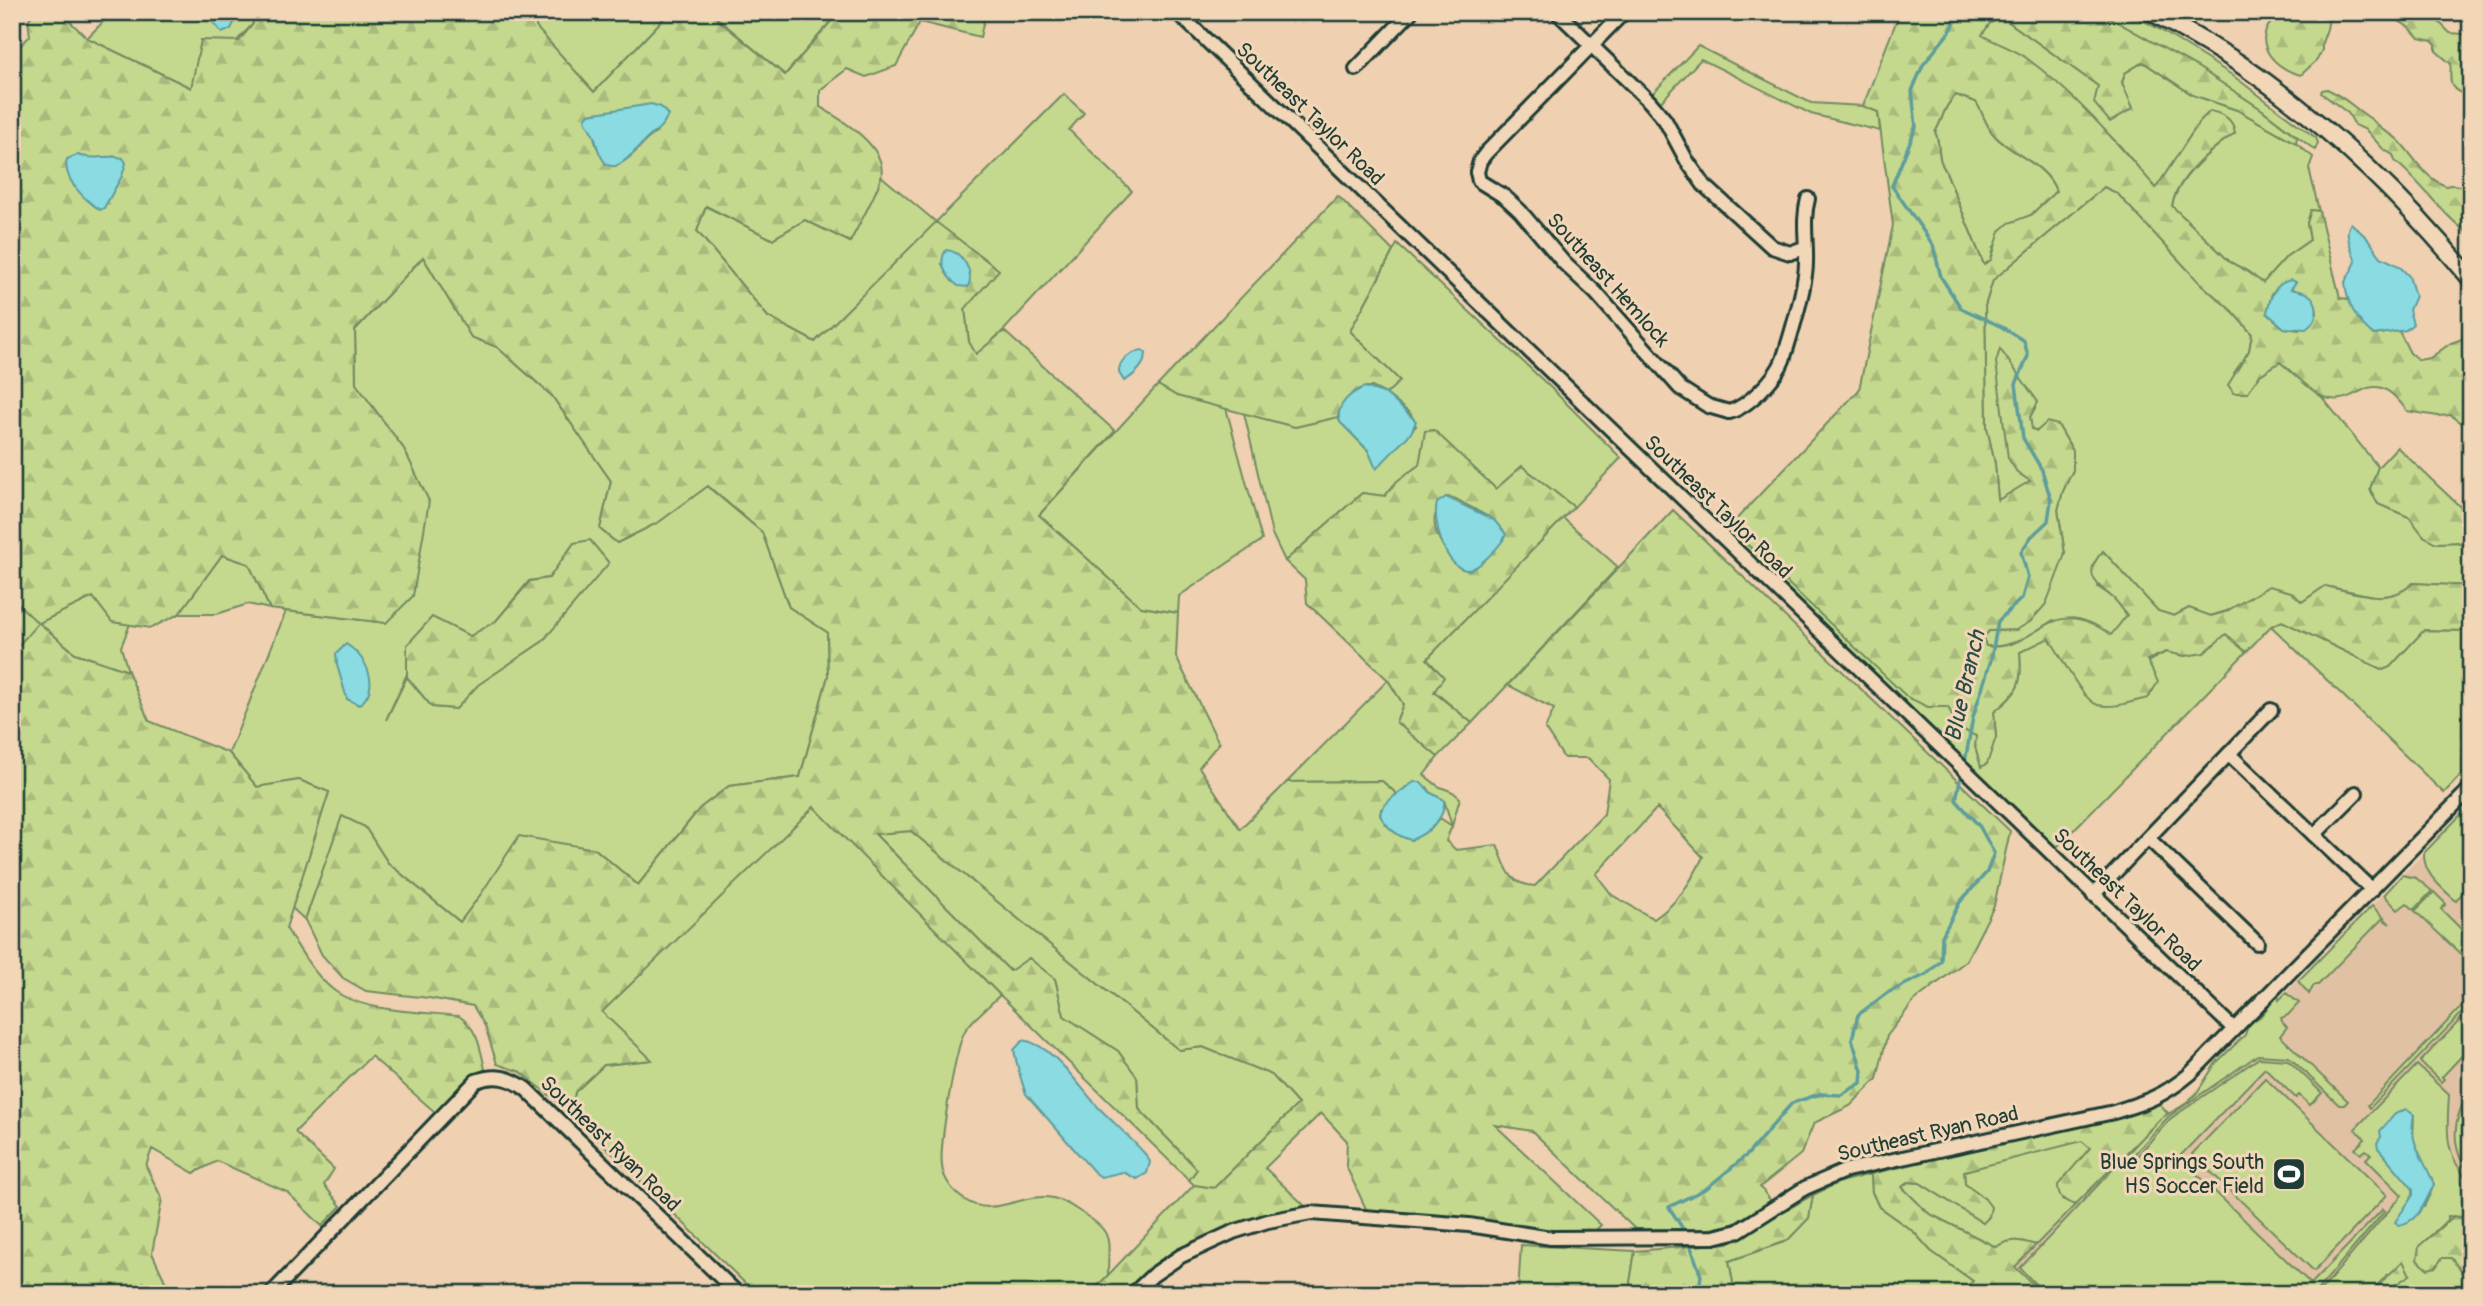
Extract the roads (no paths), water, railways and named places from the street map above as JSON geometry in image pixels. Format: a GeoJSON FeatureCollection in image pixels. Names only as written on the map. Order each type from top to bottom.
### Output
{"type":"FeatureCollection","features":[{"type":"Feature","properties":{"kind":"main road"},"geometry":{"type":"LineString","coordinates":[[2152,12],[2239,63],[2299,107],[2380,179],[2471,279]]}},
{"type":"Feature","properties":{"kind":"street","name":"Southeast Taylor Road"},"geometry":{"type":"LineString","coordinates":[[1177,12],[2234,1029]]}},
{"type":"Feature","properties":{"kind":"street"},"geometry":{"type":"LineString","coordinates":[[1356,69],[1411,12]]}},
{"type":"Feature","properties":{"kind":"street"},"geometry":{"type":"LineString","coordinates":[[1557,12],[1650,102],[1665,120],[1687,162],[1704,184],[1772,247],[1790,253],[1804,248]]}},
{"type":"Feature","properties":{"kind":"street"},"geometry":{"type":"LineString","coordinates":[[1591,47],[1624,12]]}},
{"type":"Feature","properties":{"kind":"street","name":"Southeast Hemlock"},"geometry":{"type":"LineString","coordinates":[[1591,47],[1470,172],[1520,211],[1564,263],[1596,293],[1680,388],[1709,406],[1730,412]]}},
{"type":"Feature","properties":{"kind":"street"},"geometry":{"type":"LineString","coordinates":[[1731,426],[1730,412],[1749,403],[1782,362],[1805,274],[1804,214],[1808,198]]}},
{"type":"Feature","properties":{"kind":"street"},"geometry":{"type":"LineString","coordinates":[[2093,895],[2272,710]]}},
{"type":"Feature","properties":{"kind":"street"},"geometry":{"type":"LineString","coordinates":[[2229,754],[2372,890]]}},
{"type":"Feature","properties":{"kind":"street","name":"Southeast Ryan Road"},"geometry":{"type":"LineString","coordinates":[[1133,1294],[1153,1275],[1202,1246],[1233,1232],[1268,1221],[1311,1213],[1469,1225],[1551,1238],[1714,1237],[1738,1231],[1805,1188],[1847,1170],[2114,1112],[2154,1099],[2190,1074],[2471,788]]}},
{"type":"Feature","properties":{"kind":"street"},"geometry":{"type":"LineString","coordinates":[[2314,835],[2356,793]]}},
{"type":"Feature","properties":{"kind":"street"},"geometry":{"type":"LineString","coordinates":[[2149,839],[2257,943]]}},
{"type":"Feature","properties":{"kind":"street","name":"Southeast Ryan Road"},"geometry":{"type":"LineString","coordinates":[[271,1294],[476,1081],[493,1076],[515,1081],[526,1089],[738,1294]]}},
{"type":"Feature","properties":{"kind":"water"},"geometry":{"type":"Polygon","coordinates":[[[211,12],[239,12],[231,29],[222,33],[210,19],[211,12]]]}},
{"type":"Feature","properties":{"kind":"water"},"geometry":{"type":"Polygon","coordinates":[[[651,104],[661,107],[668,115],[662,125],[626,160],[614,166],[608,165],[603,161],[585,119],[589,114],[651,104]]]}},
{"type":"Feature","properties":{"kind":"water"},"geometry":{"type":"Polygon","coordinates":[[[77,155],[118,157],[123,158],[126,163],[122,176],[104,208],[100,210],[82,195],[68,174],[67,159],[77,155]]]}},
{"type":"Feature","properties":{"kind":"water"},"geometry":{"type":"Polygon","coordinates":[[[2351,223],[2368,239],[2381,257],[2399,266],[2409,276],[2415,296],[2409,310],[2413,324],[2406,330],[2374,335],[2354,312],[2345,282],[2356,262],[2348,237],[2351,223]]]}},
{"type":"Feature","properties":{"kind":"water"},"geometry":{"type":"Polygon","coordinates":[[[946,250],[957,254],[966,263],[970,275],[968,287],[958,286],[947,274],[943,265],[946,250]]]}},
{"type":"Feature","properties":{"kind":"water"},"geometry":{"type":"Polygon","coordinates":[[[2291,280],[2296,282],[2291,289],[2308,294],[2315,302],[2315,317],[2306,329],[2284,328],[2267,313],[2271,297],[2277,288],[2291,280]]]}},
{"type":"Feature","properties":{"kind":"water"},"geometry":{"type":"Polygon","coordinates":[[[1142,350],[1146,353],[1142,365],[1124,381],[1119,373],[1120,364],[1129,355],[1142,350]]]}},
{"type":"Feature","properties":{"kind":"water"},"geometry":{"type":"Polygon","coordinates":[[[1365,387],[1386,394],[1416,421],[1411,433],[1376,469],[1368,450],[1340,422],[1339,416],[1339,410],[1345,400],[1365,387]]]}},
{"type":"Feature","properties":{"kind":"water"},"geometry":{"type":"Polygon","coordinates":[[[1446,497],[1494,520],[1506,534],[1494,551],[1472,569],[1458,567],[1441,541],[1436,511],[1437,503],[1446,497]]]}},
{"type":"Feature","properties":{"kind":"water"},"geometry":{"type":"Polygon","coordinates":[[[346,644],[360,656],[369,672],[369,690],[359,705],[347,699],[337,665],[336,654],[346,644]]]}},
{"type":"Feature","properties":{"kind":"water"},"geometry":{"type":"Polygon","coordinates":[[[1414,782],[1421,782],[1431,793],[1444,800],[1444,807],[1435,824],[1411,840],[1393,831],[1380,815],[1389,801],[1414,782]]]}},
{"type":"Feature","properties":{"kind":"water"},"geometry":{"type":"Polygon","coordinates":[[[1023,1040],[1045,1050],[1065,1068],[1099,1108],[1146,1155],[1150,1162],[1147,1173],[1137,1179],[1123,1172],[1101,1177],[1094,1172],[1026,1094],[1014,1050],[1023,1040]]]}},
{"type":"Feature","properties":{"kind":"water"},"geometry":{"type":"Polygon","coordinates":[[[2406,1109],[2414,1115],[2415,1143],[2434,1185],[2417,1215],[2399,1225],[2395,1222],[2413,1195],[2413,1189],[2378,1148],[2377,1143],[2381,1137],[2380,1131],[2395,1114],[2406,1109]]]}},
{"type":"Feature","properties":{"kind":"waterway","name":"Blue Branch"},"geometry":{"type":"LineString","coordinates":[[1960,12],[1951,30],[1923,65],[1912,91],[1916,127],[1892,186],[1933,245],[1941,277],[1961,308],[2002,327],[2024,341],[2028,356],[2016,384],[2023,438],[2042,470],[2051,500],[2048,521],[2031,537],[2021,552],[2028,577],[2022,598],[1998,621],[1991,660],[1973,717],[1965,762]]}},
{"type":"Feature","properties":{"kind":"waterway","name":"Blue Branch"},"geometry":{"type":"LineString","coordinates":[[1683,1229],[1669,1207],[1707,1188],[1748,1154],[1792,1103],[1820,1094],[1841,1095],[1861,1083],[1862,1071],[1852,1039],[1858,1015],[1887,993],[1927,974],[1941,961],[1942,936],[1960,902],[1987,872],[1994,853],[1980,827],[1956,800],[1960,780]]}},
{"type":"Feature","properties":{"kind":"waterway","name":"Blue Branch"},"geometry":{"type":"LineString","coordinates":[[1690,1244],[1701,1276],[1698,1294]]}},
{"type":"Feature","properties":{"kind":"place","name":"Blue Springs South HS Soccer Field"},"geometry":{"type":"Point","coordinates":[2289,1174]}}]}
